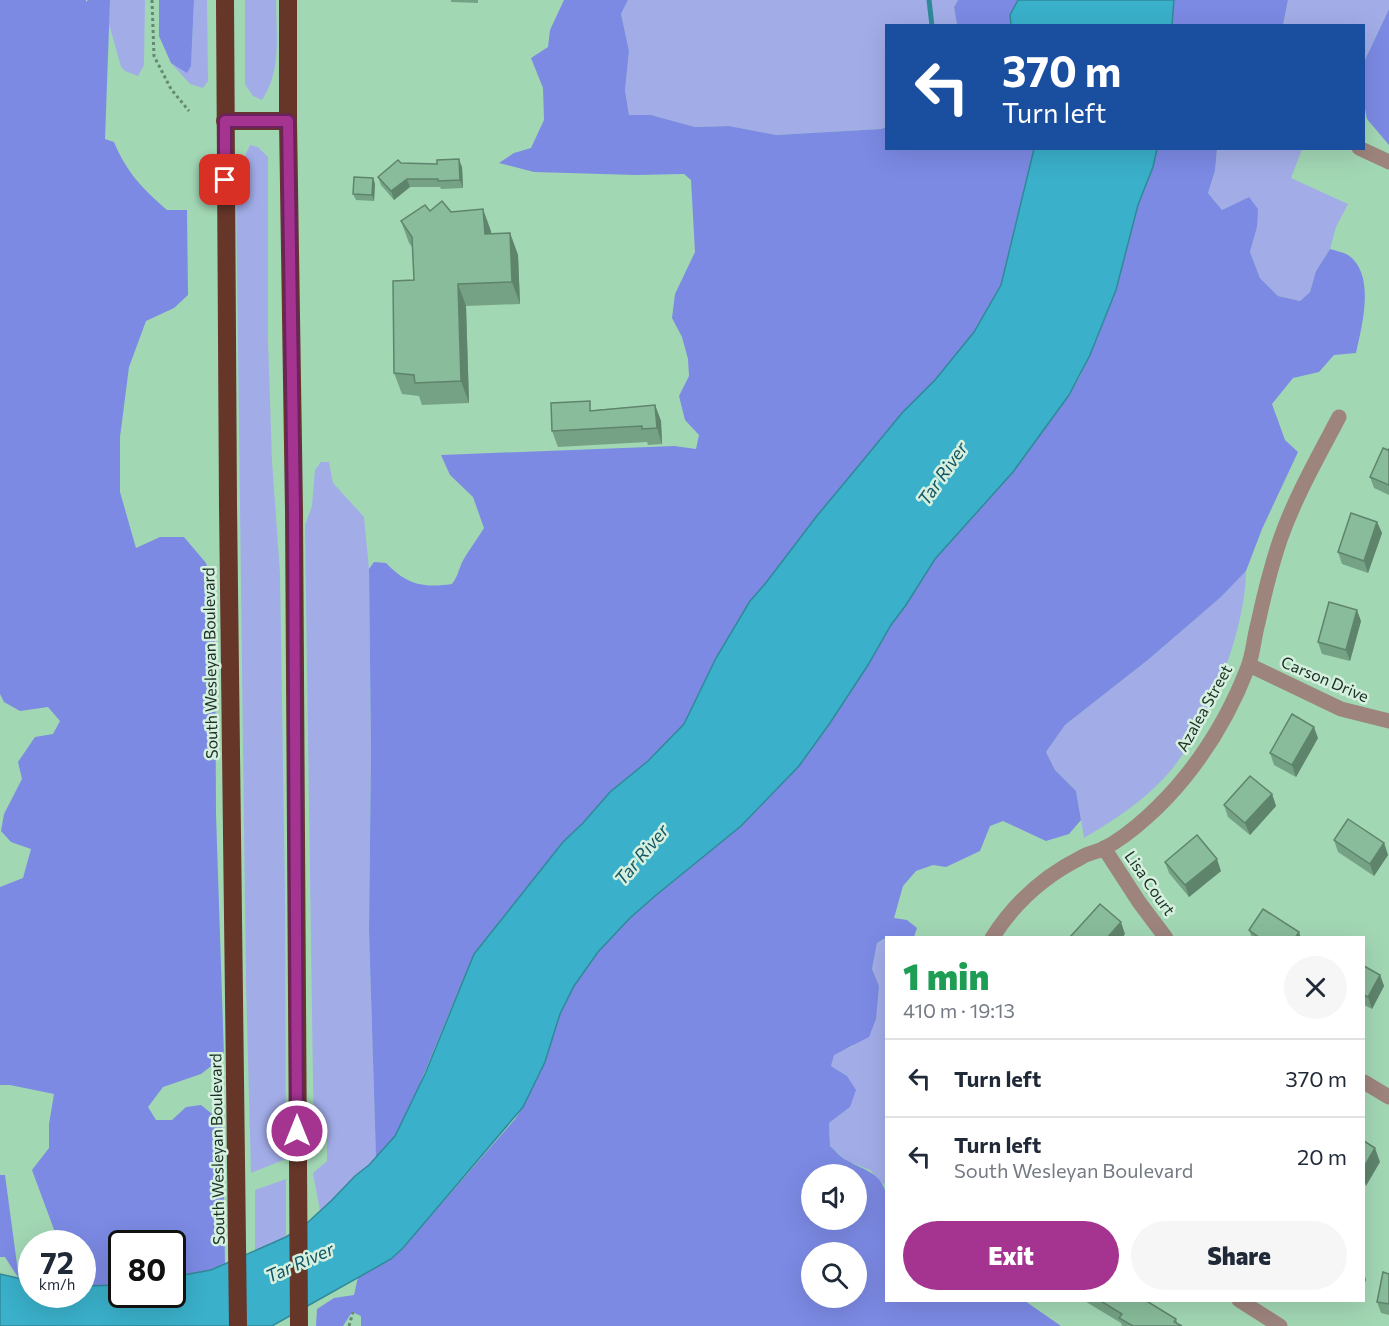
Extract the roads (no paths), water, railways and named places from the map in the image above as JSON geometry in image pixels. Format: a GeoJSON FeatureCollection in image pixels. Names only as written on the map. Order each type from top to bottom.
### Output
{"type":"FeatureCollection","features":[{"type":"Feature","properties":{"kind":"highway","name":"South Wesleyan Boulevard"},"geometry":{"type":"LineString","coordinates":[[225,0],[227,494],[238,1183],[238,1326]]}},
{"type":"Feature","properties":{"kind":"highway"},"geometry":{"type":"LineString","coordinates":[[288,0],[299,1326]]}},
{"type":"Feature","properties":{"kind":"highway"},"geometry":{"type":"LineString","coordinates":[[225,121],[288,121]]}},
{"type":"Feature","properties":{"kind":"street"},"geometry":{"type":"LineString","coordinates":[[1363,150],[1389,162]]}},
{"type":"Feature","properties":{"kind":"street","name":"Azalea Street"},"geometry":{"type":"LineString","coordinates":[[994,936],[1016,906],[1037,887],[1083,856],[1104,848],[1134,827],[1162,802],[1185,777],[1208,744],[1228,709],[1248,665],[1268,579],[1281,538],[1298,498],[1339,417]]}},
{"type":"Feature","properties":{"kind":"street","name":"Carson Drive"},"geometry":{"type":"LineString","coordinates":[[1248,665],[1341,709],[1389,721]]}},
{"type":"Feature","properties":{"kind":"street","name":"Lisa Court"},"geometry":{"type":"LineString","coordinates":[[1104,848],[1164,936]]}},
{"type":"Feature","properties":{"kind":"street"},"geometry":{"type":"LineString","coordinates":[[1365,1083],[1389,1097]]}},
{"type":"Feature","properties":{"kind":"street"},"geometry":{"type":"LineString","coordinates":[[1242,1302],[1280,1326]]}},
{"type":"Feature","properties":{"kind":"water"},"geometry":{"type":"Polygon","coordinates":[[[1018,0],[1174,0],[1172,24],[1011,24],[1010,15],[1018,0]]]}},
{"type":"Feature","properties":{"kind":"water","name":"Tar River"},"geometry":{"type":"Polygon","coordinates":[[[1034,150],[1157,150],[1153,167],[1138,205],[1116,290],[1090,355],[1069,395],[1013,472],[935,559],[830,723],[799,766],[741,826],[630,918],[598,952],[574,986],[560,1014],[545,1062],[523,1107],[403,1248],[391,1259],[272,1326],[0,1326],[0,1274],[18,1278],[18,1308],[96,1308],[96,1286],[108,1285],[108,1308],[186,1308],[186,1275],[211,1270],[286,1237],[306,1224],[369,1165],[395,1136],[425,1074],[474,954],[563,842],[610,792],[648,761],[684,724],[716,658],[750,601],[902,413],[935,380],[974,332],[1001,285],[1034,150]]]}},
{"type":"Feature","properties":{"kind":"waterway"},"geometry":{"type":"LineString","coordinates":[[929,0],[932,24]]}}]}
